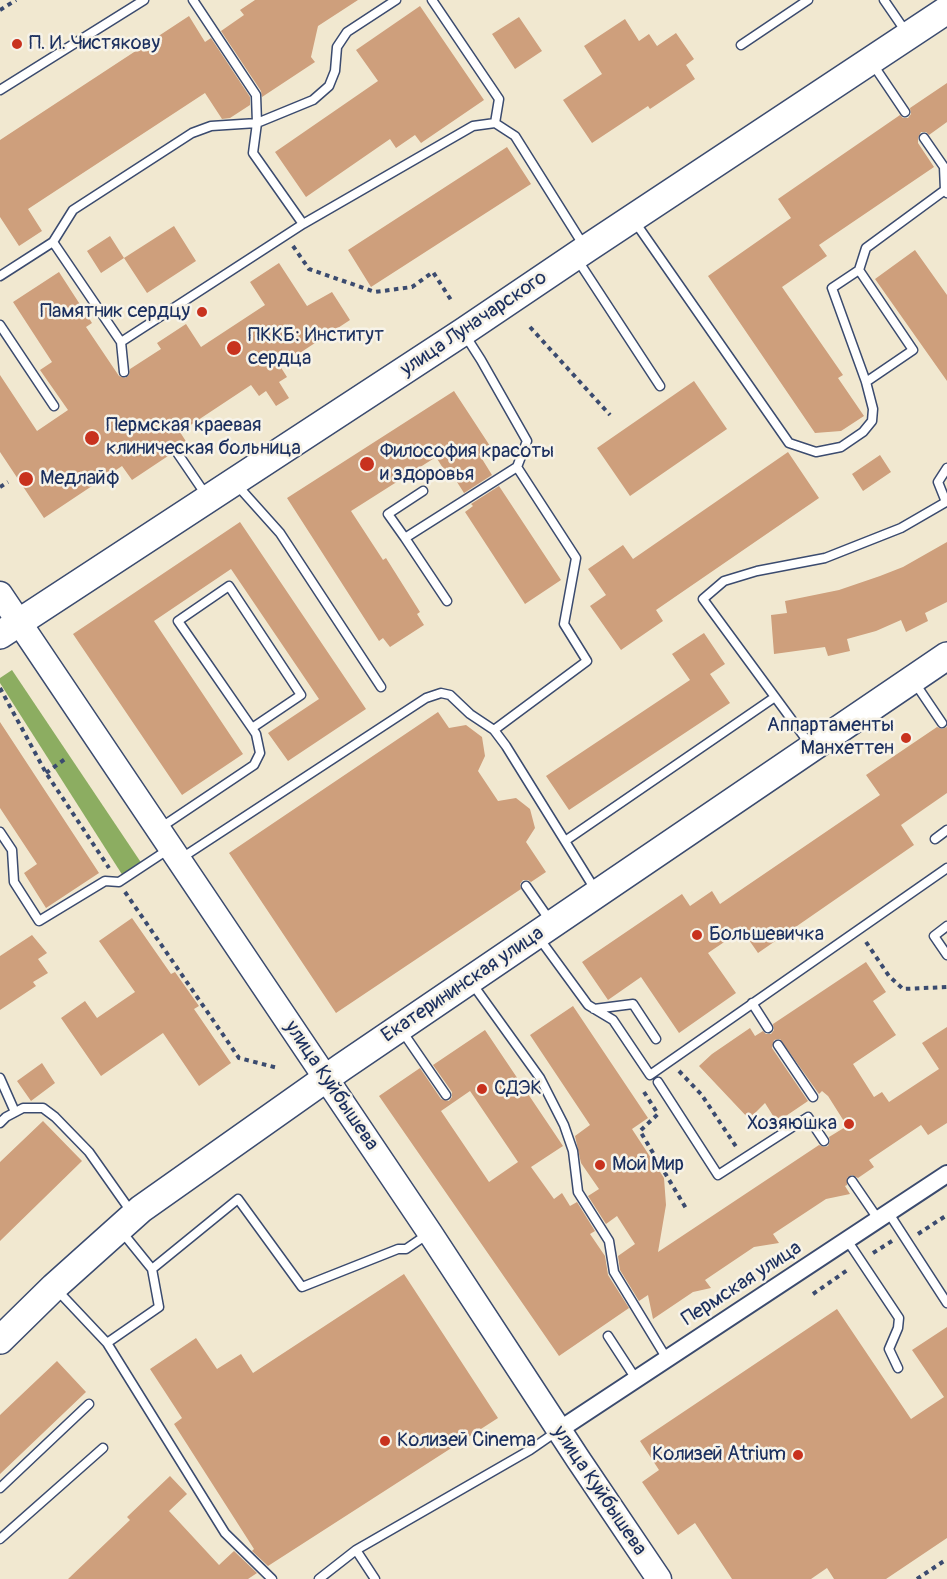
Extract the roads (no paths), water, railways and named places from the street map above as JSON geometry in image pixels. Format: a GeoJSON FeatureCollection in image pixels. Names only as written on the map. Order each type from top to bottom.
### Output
{"type":"FeatureCollection","features":[{"type":"Feature","properties":{"kind":"main road","name":"улица Луначарского"},"geometry":{"type":"LineString","coordinates":[[10,628],[463,332],[947,10]]}},
{"type":"Feature","properties":{"kind":"main road","name":"улица Куйбышева"},"geometry":{"type":"LineString","coordinates":[[0,594],[10,628],[168,846],[327,1078],[659,1579]]}},
{"type":"Feature","properties":{"kind":"main road","name":"Екатерининская улица"},"geometry":{"type":"LineString","coordinates":[[0,1340],[126,1222],[327,1078],[947,656]]}},
{"type":"Feature","properties":{"kind":"street","name":"Пермская улица"},"geometry":{"type":"LineString","coordinates":[[559,1430],[947,1174]]}},
{"type":"Feature","properties":{"kind":"lane"},"geometry":{"type":"LineString","coordinates":[[0,90],[144,0]]}},
{"type":"Feature","properties":{"kind":"lane"},"geometry":{"type":"LineString","coordinates":[[193,0],[256,94],[257,123],[253,153],[303,224]]}},
{"type":"Feature","properties":{"kind":"lane"},"geometry":{"type":"LineString","coordinates":[[0,276],[54,242],[73,210],[192,133],[211,126],[257,123],[313,100],[329,86],[335,71],[337,47],[347,32],[396,0]]}},
{"type":"Feature","properties":{"kind":"lane"},"geometry":{"type":"LineString","coordinates":[[432,0],[499,99],[495,123]]}},
{"type":"Feature","properties":{"kind":"lane"},"geometry":{"type":"LineString","coordinates":[[741,45],[808,0]]}},
{"type":"Feature","properties":{"kind":"lane"},"geometry":{"type":"LineString","coordinates":[[884,0],[908,36]]}},
{"type":"Feature","properties":{"kind":"lane"},"geometry":{"type":"LineString","coordinates":[[871,61],[905,111]]}},
{"type":"Feature","properties":{"kind":"lane"},"geometry":{"type":"LineString","coordinates":[[122,342],[303,224],[473,126],[495,123],[515,136],[660,386]]}},
{"type":"Feature","properties":{"kind":"lane"},"geometry":{"type":"LineString","coordinates":[[633,218],[789,443],[816,452],[841,447],[863,432],[872,421],[873,409],[866,382],[832,288],[859,270],[866,248],[946,191],[944,168],[924,138]]}},
{"type":"Feature","properties":{"kind":"lane"},"geometry":{"type":"LineString","coordinates":[[54,242],[122,342],[124,372]]}},
{"type":"Feature","properties":{"kind":"lane"},"geometry":{"type":"LineString","coordinates":[[859,270],[913,350],[866,382]]}},
{"type":"Feature","properties":{"kind":"lane"},"geometry":{"type":"LineString","coordinates":[[0,325],[54,406]]}},
{"type":"Feature","properties":{"kind":"lane"},"geometry":{"type":"LineString","coordinates":[[405,538],[517,467],[527,441],[463,332]]}},
{"type":"Feature","properties":{"kind":"lane"},"geometry":{"type":"LineString","coordinates":[[176,450],[208,498]]}},
{"type":"Feature","properties":{"kind":"lane"},"geometry":{"type":"LineString","coordinates":[[494,730],[587,661],[564,624],[576,558],[517,467]]}},
{"type":"Feature","properties":{"kind":"lane"},"geometry":{"type":"LineString","coordinates":[[813,749],[703,599],[724,580],[825,558],[901,528],[946,502],[938,482],[947,468]]}},
{"type":"Feature","properties":{"kind":"lane"},"geometry":{"type":"LineString","coordinates":[[234,481],[280,533],[381,687]]}},
{"type":"Feature","properties":{"kind":"lane"},"geometry":{"type":"LineString","coordinates":[[423,491],[388,514],[447,601]]}},
{"type":"Feature","properties":{"kind":"lane"},"geometry":{"type":"LineString","coordinates":[[168,846],[254,765],[260,753],[256,734],[178,621],[229,586],[300,695],[252,728]]}},
{"type":"Feature","properties":{"kind":"lane"},"geometry":{"type":"LineString","coordinates":[[913,680],[942,723]]}},
{"type":"Feature","properties":{"kind":"lane"},"geometry":{"type":"LineString","coordinates":[[0,832],[12,850],[14,882],[39,921],[105,881],[119,882],[168,846],[426,698],[441,693],[450,695],[470,714],[494,730],[598,893]]}},
{"type":"Feature","properties":{"kind":"lane"},"geometry":{"type":"LineString","coordinates":[[565,841],[775,697]]}},
{"type":"Feature","properties":{"kind":"lane"},"geometry":{"type":"LineString","coordinates":[[935,839],[947,830]]}},
{"type":"Feature","properties":{"kind":"lane"},"geometry":{"type":"LineString","coordinates":[[526,886],[545,930],[588,1005],[613,1020],[650,1075],[947,868]]}},
{"type":"Feature","properties":{"kind":"lane"},"geometry":{"type":"LineString","coordinates":[[947,926],[934,936],[947,955]]}},
{"type":"Feature","properties":{"kind":"lane"},"geometry":{"type":"LineString","coordinates":[[470,980],[540,1078],[564,1125],[573,1151],[578,1192],[609,1241],[614,1272],[668,1359]]}},
{"type":"Feature","properties":{"kind":"lane"},"geometry":{"type":"LineString","coordinates":[[752,1003],[768,1028]]}},
{"type":"Feature","properties":{"kind":"lane"},"geometry":{"type":"LineString","coordinates":[[594,1009],[633,1004],[656,1039]]}},
{"type":"Feature","properties":{"kind":"lane"},"geometry":{"type":"LineString","coordinates":[[400,1028],[446,1095]]}},
{"type":"Feature","properties":{"kind":"lane"},"geometry":{"type":"LineString","coordinates":[[778,1045],[813,1097]]}},
{"type":"Feature","properties":{"kind":"lane"},"geometry":{"type":"LineString","coordinates":[[0,1078],[15,1112]]}},
{"type":"Feature","properties":{"kind":"lane"},"geometry":{"type":"LineString","coordinates":[[658,1082],[718,1174],[808,1117],[824,1141]]}},
{"type":"Feature","properties":{"kind":"lane"},"geometry":{"type":"LineString","coordinates":[[0,1123],[23,1108],[43,1108],[56,1117],[89,1152],[152,1269],[159,1307],[107,1343]]}},
{"type":"Feature","properties":{"kind":"lane"},"geometry":{"type":"LineString","coordinates":[[852,1182],[907,1241],[947,1303]]}},
{"type":"Feature","properties":{"kind":"lane"},"geometry":{"type":"LineString","coordinates":[[152,1269],[238,1199],[302,1287],[398,1250],[406,1249],[430,1233]]}},
{"type":"Feature","properties":{"kind":"lane"},"geometry":{"type":"LineString","coordinates":[[847,1240],[899,1318],[898,1328],[889,1349],[891,1358],[898,1368]]}},
{"type":"Feature","properties":{"kind":"lane"},"geometry":{"type":"LineString","coordinates":[[54,1287],[107,1343],[225,1533],[272,1579]]}},
{"type":"Feature","properties":{"kind":"lane"},"geometry":{"type":"LineString","coordinates":[[608,1336],[636,1379]]}},
{"type":"Feature","properties":{"kind":"lane"},"geometry":{"type":"LineString","coordinates":[[0,1488],[89,1404]]}},
{"type":"Feature","properties":{"kind":"lane"},"geometry":{"type":"LineString","coordinates":[[319,1579],[356,1550],[530,1450],[559,1430]]}},
{"type":"Feature","properties":{"kind":"lane"},"geometry":{"type":"LineString","coordinates":[[0,1539],[103,1448]]}},
{"type":"Feature","properties":{"kind":"lane"},"geometry":{"type":"LineString","coordinates":[[356,1550],[375,1579]]}},
{"type":"Feature","properties":{"kind":"place","name":"П. И. Чистякову"},"geometry":{"type":"Point","coordinates":[17,44]}},
{"type":"Feature","properties":{"kind":"place","name":"Памятник сердцу"},"geometry":{"type":"Point","coordinates":[202,312]}},
{"type":"Feature","properties":{"kind":"place","name":"ПККБ: Институт сердца"},"geometry":{"type":"Point","coordinates":[234,348]}},
{"type":"Feature","properties":{"kind":"place","name":"Пермская краевая клиническая больница"},"geometry":{"type":"Point","coordinates":[92,438]}},
{"type":"Feature","properties":{"kind":"place","name":"Философия красоты и здоровья"},"geometry":{"type":"Point","coordinates":[367,464]}},
{"type":"Feature","properties":{"kind":"place","name":"Медлайф"},"geometry":{"type":"Point","coordinates":[26,479]}},
{"type":"Feature","properties":{"kind":"place","name":"Аппартаменты Манхеттен"},"geometry":{"type":"Point","coordinates":[906,738]}},
{"type":"Feature","properties":{"kind":"place","name":"Большевичка"},"geometry":{"type":"Point","coordinates":[697,935]}},
{"type":"Feature","properties":{"kind":"place","name":"СДЭК"},"geometry":{"type":"Point","coordinates":[482,1089]}},
{"type":"Feature","properties":{"kind":"place","name":"Хозяюшка"},"geometry":{"type":"Point","coordinates":[849,1124]}},
{"type":"Feature","properties":{"kind":"place","name":"Мой Мир"},"geometry":{"type":"Point","coordinates":[600,1165]}},
{"type":"Feature","properties":{"kind":"place","name":"Колизей Cinema"},"geometry":{"type":"Point","coordinates":[385,1441]}},
{"type":"Feature","properties":{"kind":"place","name":"Колизей Atrium"},"geometry":{"type":"Point","coordinates":[798,1455]}}]}
